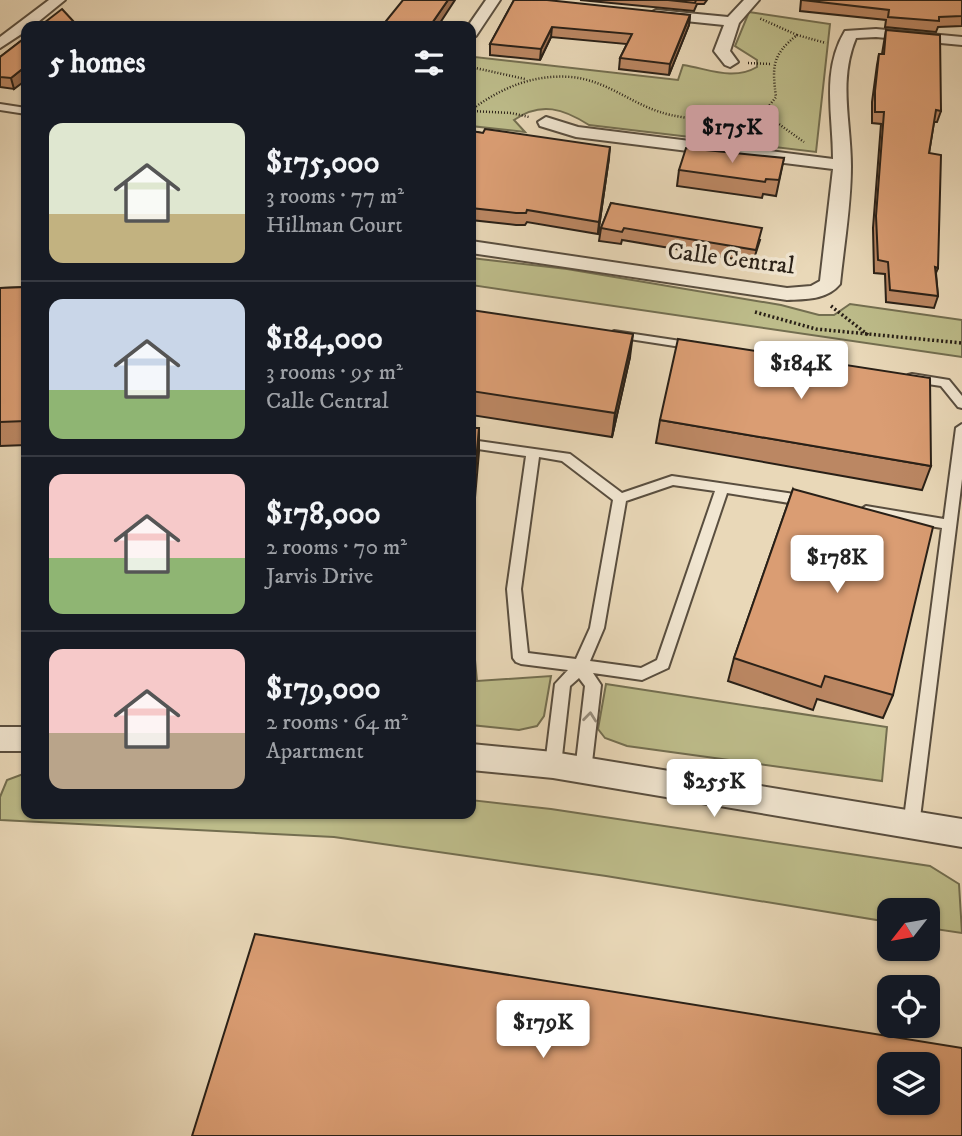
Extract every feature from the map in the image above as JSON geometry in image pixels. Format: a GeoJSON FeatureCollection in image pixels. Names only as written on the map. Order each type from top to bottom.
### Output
{"type":"FeatureCollection","features":[{"type":"Feature","properties":{"kind":"street"},"geometry":{"type":"LineString","coordinates":[[30,21],[58,0]]}},
{"type":"Feature","properties":{"kind":"street"},"geometry":{"type":"LineString","coordinates":[[476,26],[493,0]]}},
{"type":"Feature","properties":{"kind":"street"},"geometry":{"type":"LineString","coordinates":[[730,62],[722,51],[735,17],[752,0]]}},
{"type":"Feature","properties":{"kind":"street"},"geometry":{"type":"LineString","coordinates":[[635,12],[735,17]]}},
{"type":"Feature","properties":{"kind":"street"},"geometry":{"type":"LineString","coordinates":[[0,44],[21,28]]}},
{"type":"Feature","properties":{"kind":"street"},"geometry":{"type":"LineString","coordinates":[[844,45],[850,34],[876,33],[962,41]]}},
{"type":"Feature","properties":{"kind":"street","name":"Calle Central"},"geometry":{"type":"LineString","coordinates":[[476,248],[787,294],[815,292],[830,284],[842,165],[835,95],[844,45]]}},
{"type":"Feature","properties":{"kind":"street"},"geometry":{"type":"LineString","coordinates":[[546,121],[576,132],[842,165]]}},
{"type":"Feature","properties":{"kind":"street"},"geometry":{"type":"LineString","coordinates":[[0,740],[21,739]]}},
{"type":"Feature","properties":{"kind":"street"},"geometry":{"type":"LineString","coordinates":[[476,757],[553,765],[962,833]]}},
{"type":"Feature","properties":{"kind":"lane"},"geometry":{"type":"LineString","coordinates":[[0,107],[21,110]]}},
{"type":"Feature","properties":{"kind":"lane"},"geometry":{"type":"LineString","coordinates":[[606,333],[701,347]]}},
{"type":"Feature","properties":{"kind":"lane"},"geometry":{"type":"LineString","coordinates":[[905,377],[945,383],[962,404]]}},
{"type":"Feature","properties":{"kind":"lane"},"geometry":{"type":"LineString","coordinates":[[911,826],[962,428]]}},
{"type":"Feature","properties":{"kind":"lane"},"geometry":{"type":"LineString","coordinates":[[476,445],[566,457],[620,498]]}},
{"type":"Feature","properties":{"kind":"lane"},"geometry":{"type":"LineString","coordinates":[[533,452],[514,589],[521,658],[580,668],[642,674],[663,664],[722,489]]}},
{"type":"Feature","properties":{"kind":"lane"},"geometry":{"type":"LineString","coordinates":[[620,498],[672,480],[825,504]]}},
{"type":"Feature","properties":{"kind":"lane"},"geometry":{"type":"LineString","coordinates":[[553,765],[563,684],[580,668],[597,628],[620,498]]}},
{"type":"Feature","properties":{"kind":"lane"},"geometry":{"type":"LineString","coordinates":[[852,508],[948,524]]}},
{"type":"Feature","properties":{"kind":"lane"},"geometry":{"type":"LineString","coordinates":[[580,668],[593,685],[583,771]]}},
{"type":"Feature","properties":{"kind":"path"},"geometry":{"type":"LineString","coordinates":[[735,17],[764,19],[797,35],[844,45]]}},
{"type":"Feature","properties":{"kind":"path"},"geometry":{"type":"LineString","coordinates":[[476,106],[493,92],[526,79],[560,76],[589,79],[661,112],[703,118],[744,117],[762,112],[776,97],[771,64],[781,47],[797,35]]}},
{"type":"Feature","properties":{"kind":"path"},"geometry":{"type":"LineString","coordinates":[[476,68],[526,79]]}},
{"type":"Feature","properties":{"kind":"path"},"geometry":{"type":"LineString","coordinates":[[476,110],[512,113],[546,121]]}},
{"type":"Feature","properties":{"kind":"path"},"geometry":{"type":"LineString","coordinates":[[815,292],[868,336]]}},
{"type":"Feature","properties":{"kind":"path"},"geometry":{"type":"LineString","coordinates":[[772,316],[816,329],[962,343]]}},
{"type":"Feature","properties":{"kind":"shaded area"},"geometry":{"type":"Polygon","coordinates":[[[749,12],[830,24],[816,152],[589,125],[552,109],[534,111],[514,120],[525,132],[476,127],[476,57],[678,80],[683,65],[730,74],[757,67],[757,60],[735,46],[749,12]]]}},
{"type":"Feature","properties":{"kind":"shaded area"},"geometry":{"type":"Polygon","coordinates":[[[476,259],[567,269],[781,305],[819,315],[834,315],[850,304],[962,320],[962,357],[476,286],[476,259]]]}},
{"type":"Feature","properties":{"kind":"shaded area"},"geometry":{"type":"Polygon","coordinates":[[[476,670],[477,681],[551,676],[544,716],[537,726],[519,730],[476,726],[476,670]]]}},
{"type":"Feature","properties":{"kind":"shaded area"},"geometry":{"type":"Polygon","coordinates":[[[606,684],[887,727],[882,781],[627,746],[605,738],[598,729],[606,684]]]}},
{"type":"Feature","properties":{"kind":"shaded area"},"geometry":{"type":"Polygon","coordinates":[[[21,775],[21,819],[476,819],[476,801],[551,809],[930,866],[959,884],[962,933],[940,930],[940,898],[877,898],[877,920],[606,876],[334,837],[0,820],[0,797],[7,780],[21,775]]]}},
{"type":"Feature","properties":{"kind":"building"},"geometry":{"type":"Polygon","coordinates":[[[403,0],[448,0],[433,21],[386,21],[403,0]]]}},
{"type":"Feature","properties":{"kind":"building"},"geometry":{"type":"Polygon","coordinates":[[[514,0],[547,0],[690,15],[670,64],[620,58],[632,34],[552,27],[541,49],[490,44],[514,0]]]}},
{"type":"Feature","properties":{"kind":"building"},"geometry":{"type":"Polygon","coordinates":[[[668,0],[696,0],[695,3],[668,0]]]}},
{"type":"Feature","properties":{"kind":"building"},"geometry":{"type":"Polygon","coordinates":[[[802,0],[962,0],[962,16],[939,17],[939,21],[888,17],[889,10],[802,0]]]}},
{"type":"Feature","properties":{"kind":"building"},"geometry":{"type":"Polygon","coordinates":[[[62,9],[73,21],[46,21],[62,9]]]}},
{"type":"Feature","properties":{"kind":"building"},"geometry":{"type":"Polygon","coordinates":[[[886,30],[940,35],[941,111],[936,110],[929,153],[941,155],[938,268],[935,267],[938,296],[890,290],[888,262],[878,260],[876,216],[884,112],[875,112],[875,91],[879,54],[884,54],[886,30]]]}},
{"type":"Feature","properties":{"kind":"building"},"geometry":{"type":"Polygon","coordinates":[[[21,41],[21,70],[11,78],[0,77],[0,57],[21,41]]]}},
{"type":"Feature","properties":{"kind":"building"},"geometry":{"type":"Polygon","coordinates":[[[485,129],[610,147],[599,222],[527,210],[526,213],[516,213],[476,209],[476,132],[483,133],[485,129]]]}},
{"type":"Feature","properties":{"kind":"building"},"geometry":{"type":"Polygon","coordinates":[[[686,148],[784,158],[779,180],[766,179],[765,182],[679,170],[686,148]]]}},
{"type":"Feature","properties":{"kind":"building"},"geometry":{"type":"Polygon","coordinates":[[[611,203],[762,228],[756,250],[624,228],[622,232],[601,228],[611,203]]]}},
{"type":"Feature","properties":{"kind":"building"},"geometry":{"type":"Polygon","coordinates":[[[21,287],[21,421],[0,422],[0,288],[21,287]]]}},
{"type":"Feature","properties":{"kind":"building"},"geometry":{"type":"Polygon","coordinates":[[[476,311],[633,334],[615,413],[476,392],[476,311]]]}},
{"type":"Feature","properties":{"kind":"building"},"geometry":{"type":"Polygon","coordinates":[[[678,339],[930,378],[931,466],[660,420],[678,339]]]}},
{"type":"Feature","properties":{"kind":"building"},"geometry":{"type":"Polygon","coordinates":[[[476,428],[479,428],[476,461],[476,428]]]}},
{"type":"Feature","properties":{"kind":"building"},"geometry":{"type":"Polygon","coordinates":[[[793,489],[933,527],[893,695],[825,676],[821,687],[734,658],[793,489]]]}},
{"type":"Feature","properties":{"kind":"building"},"geometry":{"type":"Polygon","coordinates":[[[255,934],[877,1034],[877,1038],[900,1038],[962,1048],[962,1136],[192,1136],[255,934]]]}}]}
